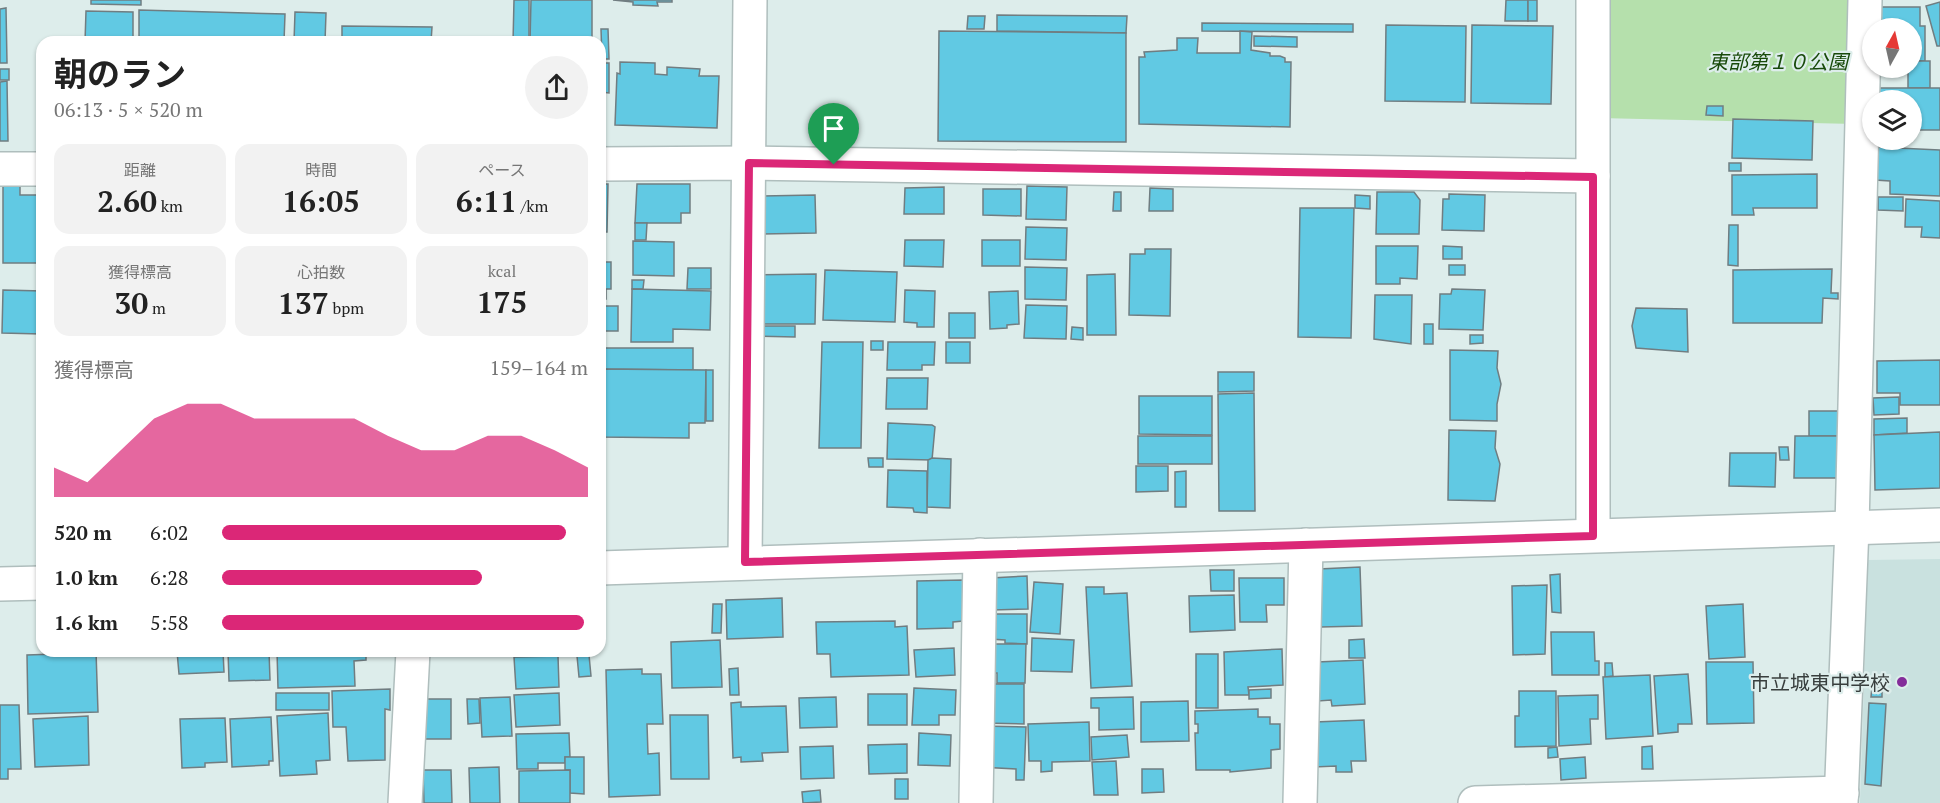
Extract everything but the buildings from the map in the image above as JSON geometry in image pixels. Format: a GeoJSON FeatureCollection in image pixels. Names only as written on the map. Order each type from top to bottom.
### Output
{"type":"FeatureCollection","features":[{"type":"Feature","properties":{"kind":"street"},"geometry":{"type":"LineString","coordinates":[[745,562],[750,0]]}},
{"type":"Feature","properties":{"kind":"street"},"geometry":{"type":"LineString","coordinates":[[1593,0],[1593,536]]}},
{"type":"Feature","properties":{"kind":"street"},"geometry":{"type":"LineString","coordinates":[[1475,803],[1842,798],[1852,527],[1865,0]]}},
{"type":"Feature","properties":{"kind":"street"},"geometry":{"type":"LineString","coordinates":[[606,164],[749,163],[1593,177]]}},
{"type":"Feature","properties":{"kind":"street"},"geometry":{"type":"LineString","coordinates":[[0,169],[36,169]]}},
{"type":"Feature","properties":{"kind":"street"},"geometry":{"type":"LineString","coordinates":[[606,568],[1940,525]]}},
{"type":"Feature","properties":{"kind":"street"},"geometry":{"type":"LineString","coordinates":[[1300,803],[1306,545]]}},
{"type":"Feature","properties":{"kind":"street"},"geometry":{"type":"LineString","coordinates":[[976,803],[980,555]]}},
{"type":"Feature","properties":{"kind":"street"},"geometry":{"type":"LineString","coordinates":[[0,584],[36,584]]}},
{"type":"Feature","properties":{"kind":"street"},"geometry":{"type":"LineString","coordinates":[[405,803],[413,657]]}},
{"type":"Feature","properties":{"kind":"shaded area","name":"市立城東中学校"},"geometry":{"type":"Polygon","coordinates":[[[1940,559],[1940,803],[1860,803],[1868,560],[1940,559]]]}},
{"type":"Feature","properties":{"kind":"green space","name":"東部第１０公園"},"geometry":{"type":"Polygon","coordinates":[[[1599,0],[1858,0],[1855,124],[1599,118],[1599,0]]]}},
{"type":"Feature","properties":{"kind":"place","name":"市立城東中学校"},"geometry":{"type":"Point","coordinates":[1902,682]}},
{"type":"Feature","properties":{"kind":"route"},"geometry":{"type":"LineString","coordinates":[[749,163],[834,165],[1593,177],[1593,536],[745,562],[749,163]]}}]}
